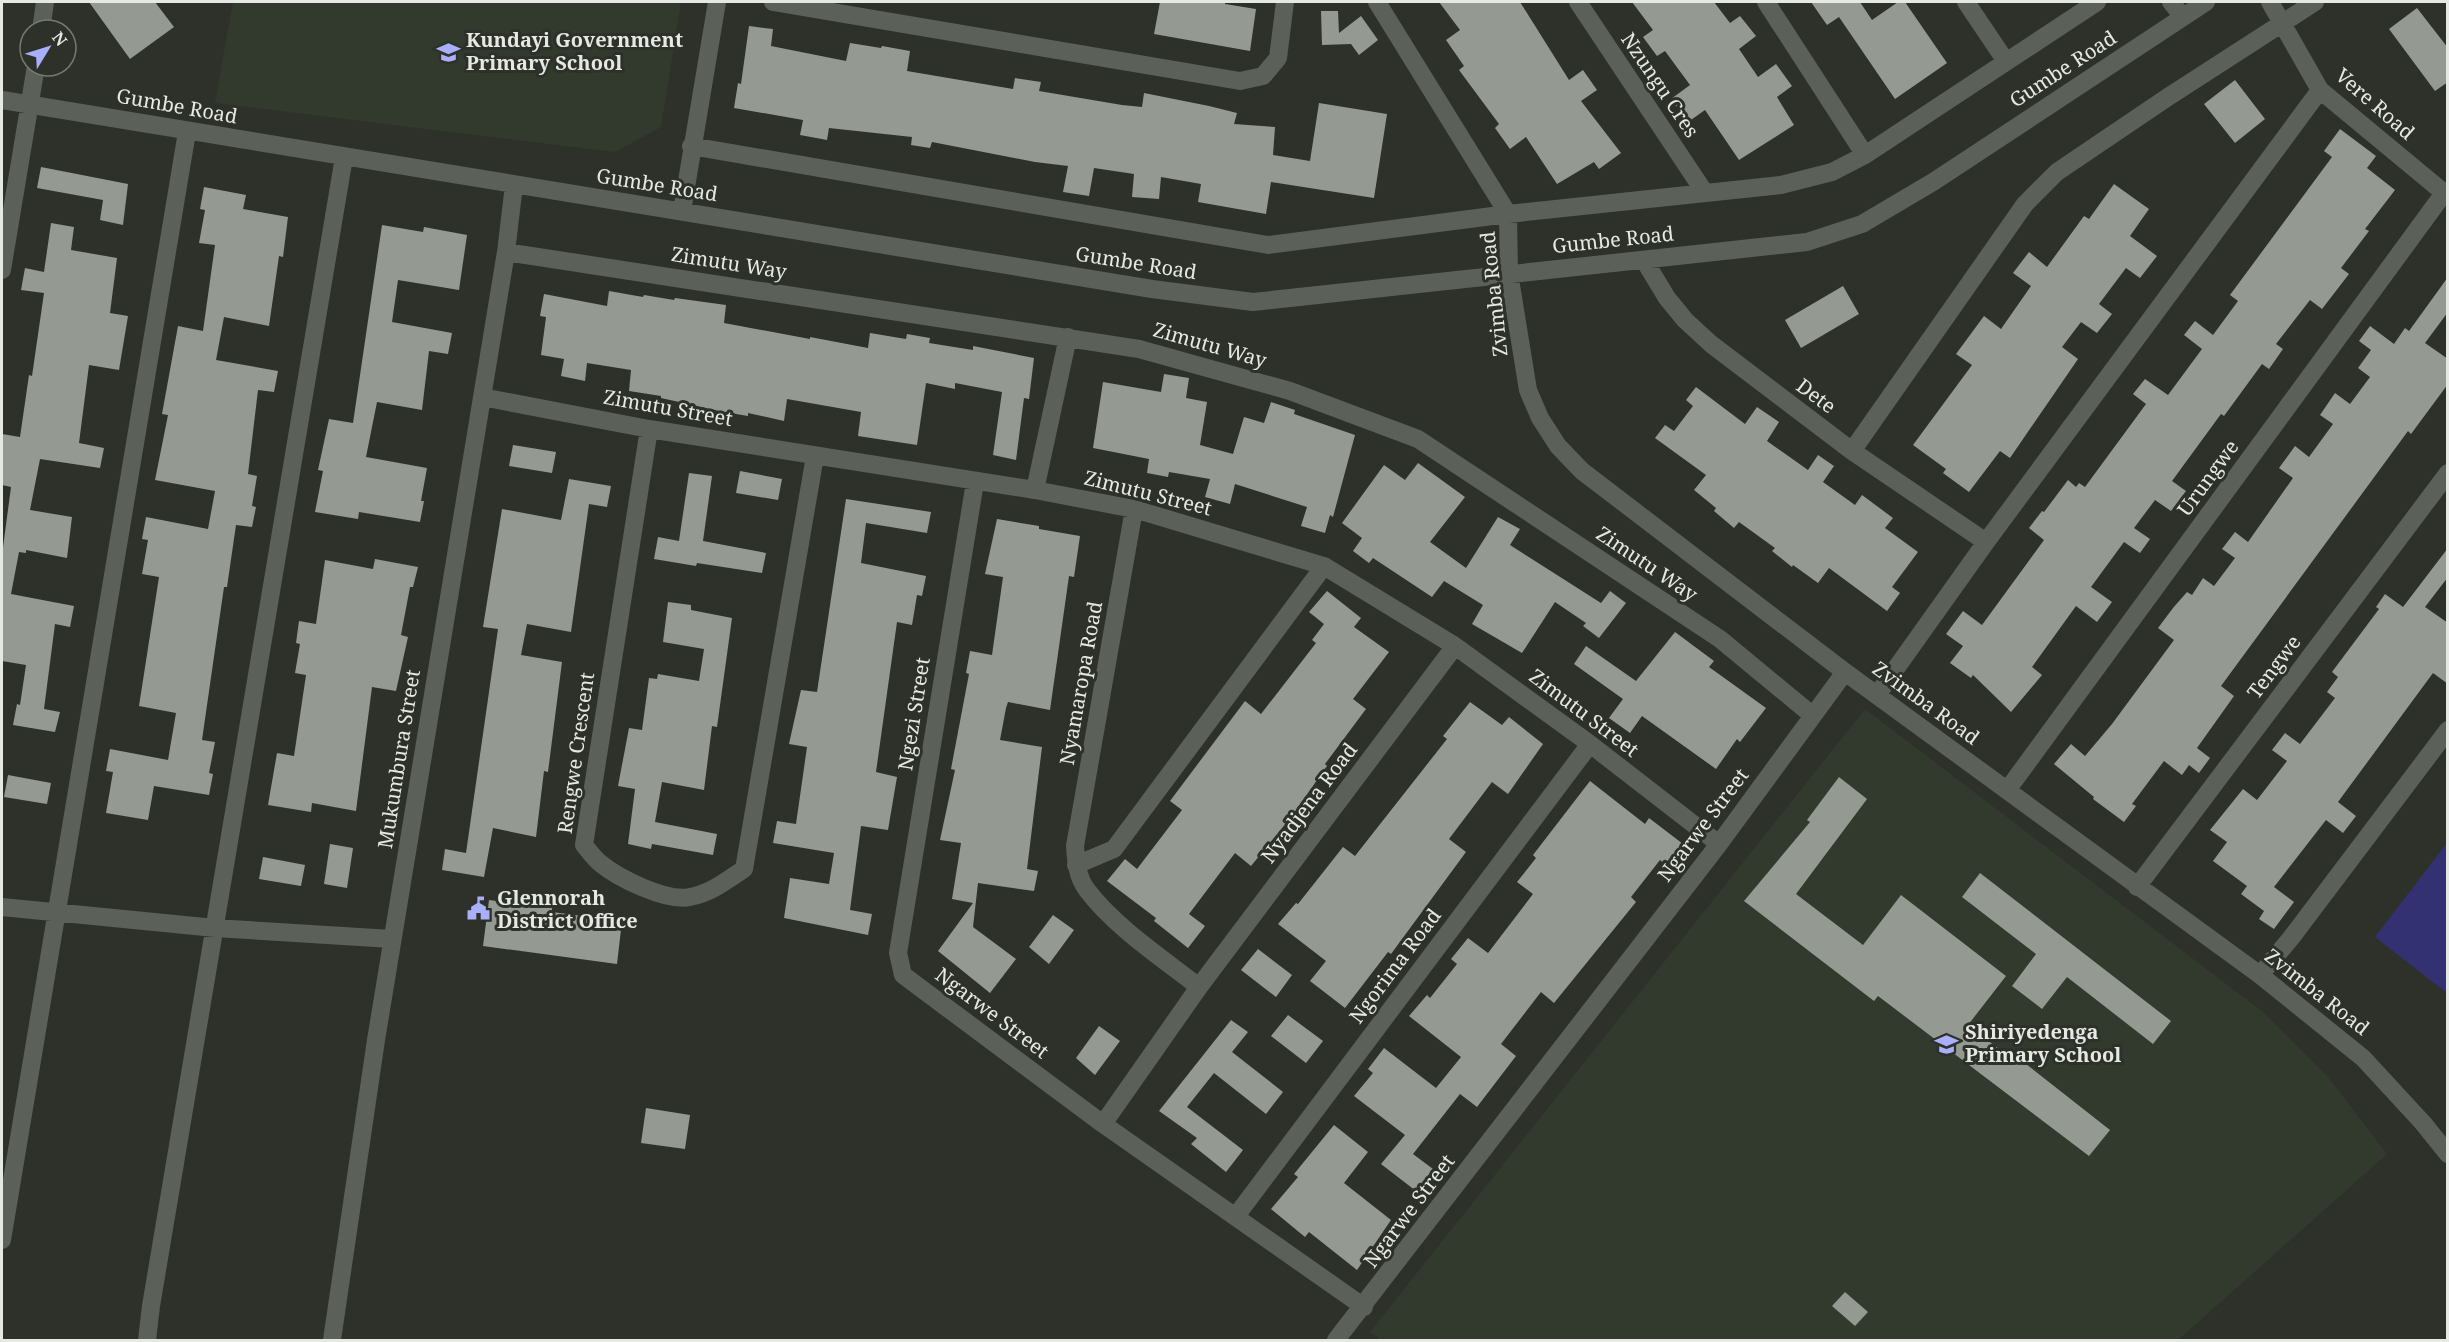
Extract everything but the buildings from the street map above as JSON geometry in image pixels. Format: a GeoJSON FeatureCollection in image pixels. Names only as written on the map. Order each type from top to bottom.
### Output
{"type":"FeatureCollection","features":[{"type":"Feature","properties":{"kind":"street"},"geometry":{"type":"LineString","coordinates":[[43,18],[45,2]]}},
{"type":"Feature","properties":{"kind":"street"},"geometry":{"type":"LineString","coordinates":[[682,211],[717,2]]}},
{"type":"Feature","properties":{"kind":"street"},"geometry":{"type":"LineString","coordinates":[[773,2],[1240,81],[1263,76],[1278,58],[1286,2]]}},
{"type":"Feature","properties":{"kind":"street"},"geometry":{"type":"LineString","coordinates":[[1377,2],[1508,214]]}},
{"type":"Feature","properties":{"kind":"street","name":"Nzungu Cres"},"geometry":{"type":"LineString","coordinates":[[1578,2],[1705,194]]}},
{"type":"Feature","properties":{"kind":"street"},"geometry":{"type":"LineString","coordinates":[[1766,2],[1864,155]]}},
{"type":"Feature","properties":{"kind":"street"},"geometry":{"type":"LineString","coordinates":[[1966,2],[2005,60]]}},
{"type":"Feature","properties":{"kind":"street"},"geometry":{"type":"LineString","coordinates":[[691,147],[1268,245],[1508,214],[1791,183],[1832,172],[1864,155],[2005,60],[2097,2]]}},
{"type":"Feature","properties":{"kind":"street"},"geometry":{"type":"LineString","coordinates":[[2171,2],[2183,17]]}},
{"type":"Feature","properties":{"kind":"street","name":"Gumbe Road"},"geometry":{"type":"LineString","coordinates":[[2,100],[1152,289],[1253,302],[1807,242],[1862,224],[1933,182],[2206,2]]}},
{"type":"Feature","properties":{"kind":"street","name":"Vere Road"},"geometry":{"type":"LineString","coordinates":[[2270,2],[2320,90],[2446,194]]}},
{"type":"Feature","properties":{"kind":"street"},"geometry":{"type":"LineString","coordinates":[[1852,451],[2025,204],[2057,172],[2315,2]]}},
{"type":"Feature","properties":{"kind":"street"},"geometry":{"type":"LineString","coordinates":[[2,270],[34,78]]}},
{"type":"Feature","properties":{"kind":"street"},"geometry":{"type":"LineString","coordinates":[[1877,695],[1986,542],[2320,90]]}},
{"type":"Feature","properties":{"kind":"street"},"geometry":{"type":"LineString","coordinates":[[2,1240],[187,132]]}},
{"type":"Feature","properties":{"kind":"street"},"geometry":{"type":"LineString","coordinates":[[147,1341],[150,1306],[344,157]]}},
{"type":"Feature","properties":{"kind":"street","name":"Mukumbura Street"},"geometry":{"type":"LineString","coordinates":[[332,1341],[392,939],[506,252],[514,185]]}},
{"type":"Feature","properties":{"kind":"street","name":"Urungwe"},"geometry":{"type":"LineString","coordinates":[[2008,789],[2446,194]]}},
{"type":"Feature","properties":{"kind":"street","name":"Zvimba Road"},"geometry":{"type":"LineString","coordinates":[[1508,214],[1509,273],[1528,390],[1540,418],[1558,446],[1582,471],[1845,672],[2260,975],[2363,1058],[2448,1154]]}},
{"type":"Feature","properties":{"kind":"street","name":"Zimutu Way"},"geometry":{"type":"LineString","coordinates":[[506,252],[1139,349],[1290,391],[1418,439],[1719,639],[1812,715]]}},
{"type":"Feature","properties":{"kind":"street","name":"Dete"},"geometry":{"type":"LineString","coordinates":[[1644,260],[1667,298],[1711,344],[1852,451],[1986,542]]}},
{"type":"Feature","properties":{"kind":"street"},"geometry":{"type":"LineString","coordinates":[[1035,490],[1068,337]]}},
{"type":"Feature","properties":{"kind":"street","name":"Zimutu Street"},"geometry":{"type":"LineString","coordinates":[[482,397],[650,429],[1035,490],[1134,509],[1324,566],[1455,646],[1590,744],[1719,844]]}},
{"type":"Feature","properties":{"kind":"street","name":"Rengwe Crescent"},"geometry":{"type":"LineString","coordinates":[[650,429],[584,845],[599,862],[629,881],[688,898],[714,890],[744,869],[815,456]]}},
{"type":"Feature","properties":{"kind":"street","name":"Tengwe"},"geometry":{"type":"LineString","coordinates":[[2137,887],[2448,473]]}},
{"type":"Feature","properties":{"kind":"street","name":"Ngezi Street"},"geometry":{"type":"LineString","coordinates":[[898,953],[975,482]]}},
{"type":"Feature","properties":{"kind":"street","name":"Nyamaropa Road"},"geometry":{"type":"LineString","coordinates":[[1076,865],[1075,846],[1134,509]]}},
{"type":"Feature","properties":{"kind":"street"},"geometry":{"type":"LineString","coordinates":[[1199,987],[1114,919],[1086,888],[1076,865],[1114,849],[1324,566]]}},
{"type":"Feature","properties":{"kind":"street","name":"Nyadjena Road"},"geometry":{"type":"LineString","coordinates":[[1103,1124],[1199,987],[1455,646]]}},
{"type":"Feature","properties":{"kind":"street","name":"Ngarwe Street"},"geometry":{"type":"LineString","coordinates":[[898,953],[903,975],[1103,1124],[1364,1306],[1719,844],[1845,672]]}},
{"type":"Feature","properties":{"kind":"street"},"geometry":{"type":"LineString","coordinates":[[2260,975],[2291,938],[2448,730]]}},
{"type":"Feature","properties":{"kind":"street","name":"Ngorima Road"},"geometry":{"type":"LineString","coordinates":[[1236,1216],[1590,744]]}},
{"type":"Feature","properties":{"kind":"street"},"geometry":{"type":"LineString","coordinates":[[2,908],[215,928],[392,939]]}},
{"type":"Feature","properties":{"kind":"street"},"geometry":{"type":"LineString","coordinates":[[1336,1341],[1364,1306]]}},
{"type":"Feature","properties":{"kind":"shaded area","name":"Kundayi Government Primary School"},"geometry":{"type":"Polygon","coordinates":[[[233,2],[681,2],[661,127],[615,152],[215,103],[233,2]]]}},
{"type":"Feature","properties":{"kind":"shaded area","name":"Shiriyedenga Primary School"},"geometry":{"type":"Polygon","coordinates":[[[1865,709],[2263,1012],[2328,1077],[2387,1154],[2178,1340],[1382,1340],[1370,1332],[1865,709]]]}},
{"type":"Feature","properties":{"kind":"shaded area"},"geometry":{"type":"Polygon","coordinates":[[[2447,843],[2447,993],[2375,937],[2447,843]]]}},
{"type":"Feature","properties":{"kind":"place","name":"Kundayi Government Primary School"},"geometry":{"type":"Point","coordinates":[448,52]}},
{"type":"Feature","properties":{"kind":"place","name":"Glennorah District Office"},"geometry":{"type":"Point","coordinates":[479,909]}},
{"type":"Feature","properties":{"kind":"place","name":"Shiriyedenga Primary School"},"geometry":{"type":"Point","coordinates":[1947,1044]}}]}
